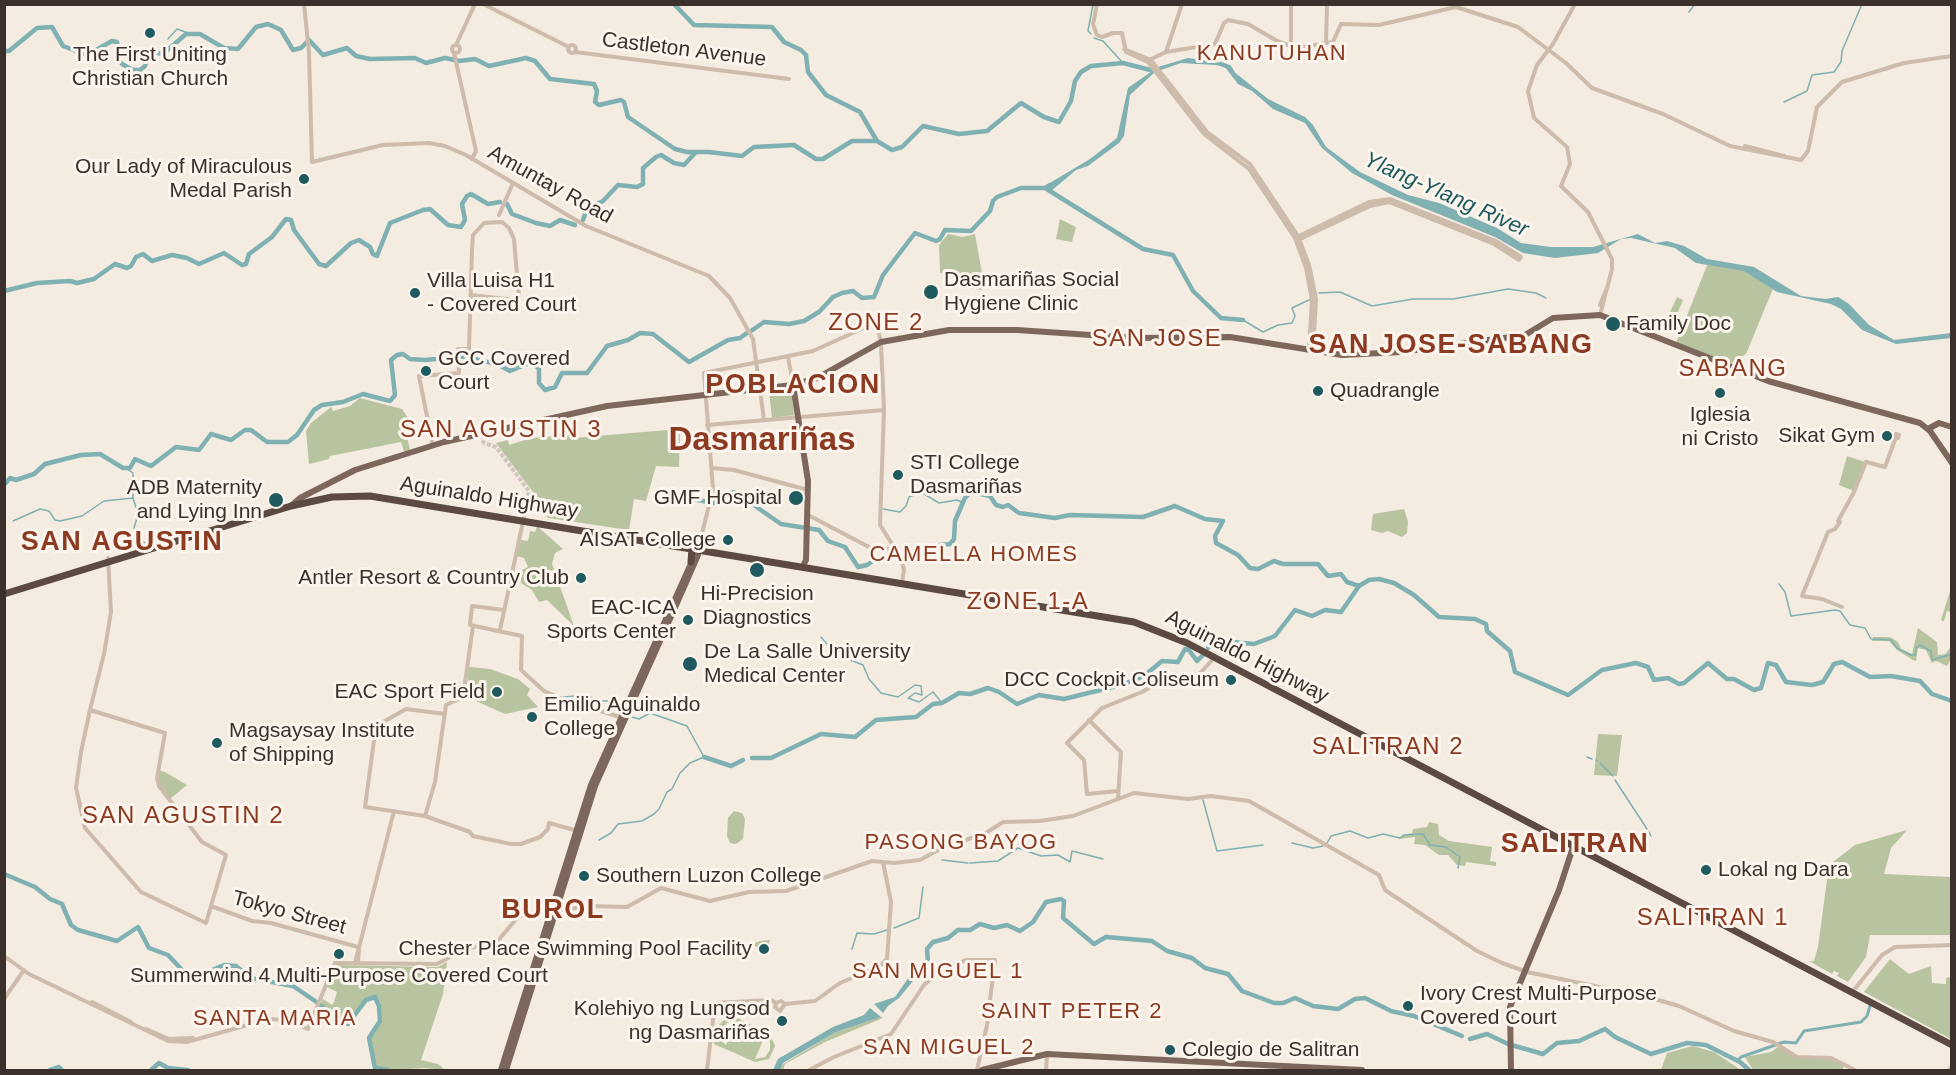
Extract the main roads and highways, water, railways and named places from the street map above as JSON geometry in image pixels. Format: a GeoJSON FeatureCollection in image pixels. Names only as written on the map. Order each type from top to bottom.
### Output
{"type":"FeatureCollection","features":[{"type":"Feature","properties":{"kind":"highway","name":"Aguinaldo Highway"},"geometry":{"type":"LineString","coordinates":[[4,592],[292,504],[332,497],[370,496],[1128,617],[1160,627],[1574,848],[1952,1044]]}},
{"type":"Feature","properties":{"kind":"highway"},"geometry":{"type":"LineString","coordinates":[[691,562],[697,548]]}},
{"type":"Feature","properties":{"kind":"highway","name":"Aguinaldo Highway"},"geometry":{"type":"LineString","coordinates":[[1208,653],[1574,848]]}},
{"type":"Feature","properties":{"kind":"highway","name":"Aguinaldo Highway"},"geometry":{"type":"LineString","coordinates":[[1797,962],[1854,990],[1952,1044]]}},
{"type":"Feature","properties":{"kind":"main road"},"geometry":{"type":"LineString","coordinates":[[292,504],[355,470],[434,446],[605,406],[705,397],[793,385],[817,378],[881,342],[937,330],[1008,330],[1135,338],[1230,337],[1311,352],[1342,355],[1428,349],[1525,335],[1556,317],[1598,315],[1768,381],[1872,412],[1918,422],[1928,429],[1952,463]]}},
{"type":"Feature","properties":{"kind":"main road"},"geometry":{"type":"LineString","coordinates":[[793,385],[808,490],[808,525],[804,565]]}},
{"type":"Feature","properties":{"kind":"main road"},"geometry":{"type":"LineString","coordinates":[[1928,429],[1939,423],[1952,427]]}},
{"type":"Feature","properties":{"kind":"main road"},"geometry":{"type":"LineString","coordinates":[[623,718],[697,548]]}},
{"type":"Feature","properties":{"kind":"main road"},"geometry":{"type":"LineString","coordinates":[[506,1071],[552,911],[598,773],[691,562]]}},
{"type":"Feature","properties":{"kind":"main road"},"geometry":{"type":"LineString","coordinates":[[1512,1071],[1509,1010],[1574,848]]}},
{"type":"Feature","properties":{"kind":"main road"},"geometry":{"type":"LineString","coordinates":[[501,1071],[538,959]]}},
{"type":"Feature","properties":{"kind":"main road"},"geometry":{"type":"LineString","coordinates":[[991,1071],[1047,1055]]}},
{"type":"Feature","properties":{"kind":"main road"},"geometry":{"type":"LineString","coordinates":[[982,1071],[1047,1055],[1362,1071]]}},
{"type":"Feature","properties":{"kind":"water"},"geometry":{"type":"Polygon","coordinates":[[[1188,58],[1223,63],[1268,99],[1305,117],[1313,125],[1326,147],[1360,172],[1408,195],[1439,203],[1497,228],[1521,243],[1551,247],[1593,247],[1638,234],[1655,243],[1667,241],[1684,246],[1707,259],[1754,267],[1801,296],[1825,299],[1838,297],[1849,304],[1869,325],[1894,340],[1951,333],[1951,338],[1896,344],[1862,330],[1841,309],[1831,304],[1777,292],[1744,271],[1696,263],[1675,248],[1631,238],[1621,239],[1598,253],[1555,258],[1523,253],[1495,237],[1392,195],[1352,173],[1322,148],[1305,123],[1273,109],[1252,91],[1238,84],[1225,67],[1216,65],[1181,63],[1155,72],[1130,95],[1124,136],[1119,143],[1088,166],[1076,170],[1051,191],[1043,187],[1090,159],[1117,138],[1128,88],[1158,67],[1188,58]]]}},
{"type":"Feature","properties":{"kind":"water"},"geometry":{"type":"Polygon","coordinates":[[[921,968],[922,970],[899,998],[883,1013],[874,1004],[895,997],[909,977],[921,968]]]}},
{"type":"Feature","properties":{"kind":"water"},"geometry":{"type":"Polygon","coordinates":[[[870,1008],[881,1017],[836,1032],[783,1063],[780,1070],[773,1070],[778,1059],[833,1027],[864,1015],[870,1008]]]}},
{"type":"Feature","properties":{"kind":"waterway","name":"Ylang-Ylang River"},"geometry":{"type":"LineString","coordinates":[[674,4],[694,25],[772,27],[784,42],[806,55],[808,72],[826,95],[860,112],[877,141],[892,150],[902,147],[923,126],[959,134],[987,131],[1021,103],[1044,117],[1059,122],[1071,101],[1075,81],[1081,72],[1091,66],[1123,63],[1154,71],[1157,69]]}},
{"type":"Feature","properties":{"kind":"waterway"},"geometry":{"type":"LineString","coordinates":[[1091,34],[1088,31],[1093,4]]}},
{"type":"Feature","properties":{"kind":"waterway"},"geometry":{"type":"LineString","coordinates":[[1689,12],[1695,4]]}},
{"type":"Feature","properties":{"kind":"waterway"},"geometry":{"type":"LineString","coordinates":[[1784,102],[1807,91],[1812,75],[1834,72],[1841,62],[1842,51],[1862,4]]}},
{"type":"Feature","properties":{"kind":"waterway"},"geometry":{"type":"LineString","coordinates":[[4,51],[9,51],[37,28],[52,27],[63,46],[84,54],[89,54],[112,41],[117,42],[119,60],[122,64],[133,70],[140,70],[145,66],[149,55],[153,52],[163,54],[186,34],[200,34],[224,48],[238,49],[256,27],[268,24],[281,30],[293,50],[301,48],[309,40],[323,55],[347,48],[356,56],[370,59],[415,58],[426,63],[445,58],[459,61],[475,59],[489,66],[526,58],[535,61],[550,79],[594,84],[597,91],[595,102],[599,105],[621,100],[624,102],[628,117],[675,149],[687,152],[742,156],[754,147],[794,145],[816,159],[823,159],[852,141],[876,141]]}},
{"type":"Feature","properties":{"kind":"waterway"},"geometry":{"type":"LineString","coordinates":[[168,39],[177,29],[188,33]]}},
{"type":"Feature","properties":{"kind":"waterway"},"geometry":{"type":"LineString","coordinates":[[1094,38],[1103,41],[1123,63]]}},
{"type":"Feature","properties":{"kind":"waterway","name":"Ylang-Ylang River"},"geometry":{"type":"LineString","coordinates":[[1221,64],[1229,67],[1234,75]]}},
{"type":"Feature","properties":{"kind":"waterway"},"geometry":{"type":"LineString","coordinates":[[583,220],[587,209],[603,201],[618,185],[637,187],[643,184],[643,168],[656,157],[661,155],[674,163],[684,165],[696,152]]}},
{"type":"Feature","properties":{"kind":"waterway"},"geometry":{"type":"LineString","coordinates":[[751,331],[764,322],[789,324],[804,321],[819,312],[833,297],[842,293],[853,291],[862,298],[874,297],[883,275],[915,233],[936,241],[940,239],[945,230],[971,231],[990,211],[997,197],[1021,188],[1045,188],[1050,185]]}},
{"type":"Feature","properties":{"kind":"waterway"},"geometry":{"type":"LineString","coordinates":[[1045,188],[1143,249],[1173,255],[1193,291],[1221,318],[1243,320]]}},
{"type":"Feature","properties":{"kind":"waterway"},"geometry":{"type":"LineString","coordinates":[[4,291],[37,283],[70,281],[77,283],[94,279],[115,264],[127,268],[131,266],[136,257],[143,254],[152,261],[172,255],[187,258],[199,264],[224,253],[242,265],[246,264],[249,254],[272,237],[286,219],[291,220],[294,230],[319,264],[326,266],[351,243],[359,240],[370,247],[373,254],[377,256],[390,223],[423,210],[430,209],[448,225],[461,227],[465,220],[462,204],[467,196],[471,194],[488,204],[500,202]]}},
{"type":"Feature","properties":{"kind":"waterway"},"geometry":{"type":"LineString","coordinates":[[507,204],[512,214],[536,223],[550,226],[560,220],[575,225]]}},
{"type":"Feature","properties":{"kind":"waterway"},"geometry":{"type":"LineString","coordinates":[[1319,293],[1340,292],[1372,306],[1413,299],[1453,299],[1508,289],[1536,293],[1546,298]]}},
{"type":"Feature","properties":{"kind":"waterway"},"geometry":{"type":"LineString","coordinates":[[1243,320],[1263,332],[1278,325],[1292,323],[1295,316],[1292,308],[1311,299]]}},
{"type":"Feature","properties":{"kind":"waterway"},"geometry":{"type":"LineString","coordinates":[[460,356],[497,364],[510,371],[532,362],[539,369],[539,383],[545,390],[555,387],[562,373],[587,373],[607,346],[628,340],[640,333],[653,334],[689,362],[728,340],[740,338],[747,333]]}},
{"type":"Feature","properties":{"kind":"waterway"},"geometry":{"type":"LineString","coordinates":[[4,485],[10,478],[16,480],[34,474],[45,464],[81,455],[100,454],[123,468],[130,468],[135,459],[151,466],[176,447],[199,450],[211,434],[231,440],[245,430],[251,430],[267,442],[288,442],[297,435],[314,410],[322,405],[343,402],[363,394],[390,401],[395,395],[391,360],[397,355],[403,354],[410,359],[425,360],[457,357]]}},
{"type":"Feature","properties":{"kind":"waterway"},"geometry":{"type":"LineString","coordinates":[[127,469],[133,473],[133,498],[138,514],[134,528],[139,539],[145,543]]}},
{"type":"Feature","properties":{"kind":"waterway"},"geometry":{"type":"LineString","coordinates":[[693,499],[713,503],[735,492],[781,524],[819,530],[828,541],[845,547],[858,567],[867,565],[876,559],[884,560],[891,555],[899,555]]}},
{"type":"Feature","properties":{"kind":"waterway"},"geometry":{"type":"LineString","coordinates":[[883,509],[900,512],[906,506],[909,497],[921,492],[939,503],[957,500],[963,503]]}},
{"type":"Feature","properties":{"kind":"waterway"},"geometry":{"type":"LineString","coordinates":[[965,498],[971,492],[990,496],[996,505],[1003,507],[1008,505],[1019,513],[1055,518],[1070,515],[1143,517],[1175,506],[1205,519],[1223,521],[1215,536],[1216,543],[1238,555],[1250,568],[1258,569],[1274,561],[1283,564],[1318,564],[1328,576],[1341,574],[1347,582],[1359,586]]}},
{"type":"Feature","properties":{"kind":"waterway"},"geometry":{"type":"LineString","coordinates":[[13,521],[40,509],[49,511],[55,520],[60,521],[82,516],[104,501],[133,498]]}},
{"type":"Feature","properties":{"kind":"waterway"},"geometry":{"type":"LineString","coordinates":[[901,556],[917,556],[940,545],[950,544],[954,539],[955,521],[964,500]]}},
{"type":"Feature","properties":{"kind":"waterway"},"geometry":{"type":"LineString","coordinates":[[1208,648],[1212,640],[1254,644],[1275,636],[1295,610],[1312,616],[1325,610],[1341,612],[1359,586],[1369,580],[1379,579],[1394,583],[1414,595],[1439,617],[1475,619],[1486,624],[1487,631],[1510,651],[1515,672],[1568,695],[1602,670],[1636,663],[1648,667],[1654,680],[1668,678],[1679,684],[1684,683],[1708,663],[1727,679],[1734,679],[1754,690],[1761,688],[1768,663],[1776,665],[1786,682],[1812,685],[1823,682],[1834,664],[1842,662],[1870,677],[1891,676],[1920,681],[1932,694],[1952,701]]}},
{"type":"Feature","properties":{"kind":"waterway"},"geometry":{"type":"LineString","coordinates":[[1779,584],[1785,592],[1791,616],[1840,611],[1850,625],[1865,628],[1871,639],[1891,640],[1897,648],[1911,655],[1915,655],[1916,648],[1920,645],[1931,651],[1932,660],[1952,654]]}},
{"type":"Feature","properties":{"kind":"waterway"},"geometry":{"type":"LineString","coordinates":[[821,637],[831,649],[830,655],[840,656],[863,665],[869,679],[881,693],[898,697],[915,685],[921,686],[922,695],[915,693],[908,698],[919,702],[933,692],[942,703]]}},
{"type":"Feature","properties":{"kind":"waterway"},"geometry":{"type":"LineString","coordinates":[[752,758],[771,758],[821,734],[855,737],[876,720],[916,717],[933,704],[942,703],[959,693],[970,694],[988,688],[999,692],[1017,704],[1039,695],[1064,699],[1121,685],[1144,676],[1162,661],[1178,662],[1185,649],[1189,650],[1197,661],[1205,653]]}},
{"type":"Feature","properties":{"kind":"waterway"},"geometry":{"type":"LineString","coordinates":[[564,697],[587,695],[597,701],[612,701],[620,709]]}},
{"type":"Feature","properties":{"kind":"waterway"},"geometry":{"type":"LineString","coordinates":[[546,699],[551,701],[559,699]]}},
{"type":"Feature","properties":{"kind":"waterway"},"geometry":{"type":"LineString","coordinates":[[599,840],[611,833],[618,824],[642,821],[654,814],[667,792],[672,789],[680,773],[690,763],[704,757],[687,726],[650,713],[639,719],[632,717]]}},
{"type":"Feature","properties":{"kind":"waterway"},"geometry":{"type":"LineString","coordinates":[[704,757],[731,766],[743,760]]}},
{"type":"Feature","properties":{"kind":"waterway"},"geometry":{"type":"LineString","coordinates":[[1587,757],[1592,759]]}},
{"type":"Feature","properties":{"kind":"waterway"},"geometry":{"type":"LineString","coordinates":[[1600,763],[1613,776]]}},
{"type":"Feature","properties":{"kind":"waterway"},"geometry":{"type":"LineString","coordinates":[[1615,780],[1647,829]]}},
{"type":"Feature","properties":{"kind":"waterway"},"geometry":{"type":"LineString","coordinates":[[1203,800],[1217,851],[1263,845]]}},
{"type":"Feature","properties":{"kind":"waterway"},"geometry":{"type":"LineString","coordinates":[[1327,843],[1331,836],[1350,831],[1368,838],[1383,834],[1400,838],[1404,835],[1423,834],[1430,845],[1446,847],[1460,857],[1458,868]]}},
{"type":"Feature","properties":{"kind":"waterway"},"geometry":{"type":"LineString","coordinates":[[1649,832],[1651,836]]}},
{"type":"Feature","properties":{"kind":"waterway"},"geometry":{"type":"LineString","coordinates":[[1022,849],[1026,833]]}},
{"type":"Feature","properties":{"kind":"waterway"},"geometry":{"type":"LineString","coordinates":[[1292,843],[1313,848],[1323,846]]}},
{"type":"Feature","properties":{"kind":"waterway"},"geometry":{"type":"LineString","coordinates":[[970,863],[998,861],[1018,848],[1041,856],[1058,855],[1070,862],[1072,851],[1103,859]]}},
{"type":"Feature","properties":{"kind":"waterway"},"geometry":{"type":"LineString","coordinates":[[942,860],[968,863]]}},
{"type":"Feature","properties":{"kind":"waterway"},"geometry":{"type":"LineString","coordinates":[[4,874],[35,887],[50,899],[62,904],[71,925],[78,930],[117,941],[138,927],[149,948],[168,955],[184,972],[200,975],[224,965],[236,966],[251,978],[293,986],[318,1003]]}},
{"type":"Feature","properties":{"kind":"waterway"},"geometry":{"type":"LineString","coordinates":[[894,928],[919,918],[923,887]]}},
{"type":"Feature","properties":{"kind":"waterway"},"geometry":{"type":"LineString","coordinates":[[917,972],[928,963],[927,949],[933,942],[948,938],[958,930],[970,930],[980,924],[994,928],[1007,925],[1020,931],[1033,922],[1046,902],[1061,899],[1064,901],[1063,918],[1094,944],[1106,937],[1152,941],[1167,951],[1192,958],[1205,968],[1228,974],[1242,991],[1274,1003],[1283,1003],[1295,998],[1313,1006],[1338,1009],[1355,999],[1365,998],[1391,1011],[1414,1016],[1462,1036]]}},
{"type":"Feature","properties":{"kind":"waterway"},"geometry":{"type":"LineString","coordinates":[[852,949],[857,933],[874,934],[887,930]]}},
{"type":"Feature","properties":{"kind":"waterway"},"geometry":{"type":"LineString","coordinates":[[320,1005],[342,1023],[348,1024],[366,1000],[375,997],[379,1006],[380,1021],[369,1038],[375,1068],[388,1070]]}},
{"type":"Feature","properties":{"kind":"waterway"},"geometry":{"type":"LineString","coordinates":[[1738,1060],[1784,1042],[1796,1043],[1804,1031],[1861,1022],[1867,1016],[1870,1006]]}},
{"type":"Feature","properties":{"kind":"waterway"},"geometry":{"type":"LineString","coordinates":[[1470,1039],[1487,1034],[1508,1044],[1543,1054],[1557,1043],[1579,1041],[1605,1029],[1615,1037],[1651,1054],[1687,1043],[1706,1045],[1740,1062],[1749,1070]]}},
{"type":"Feature","properties":{"kind":"waterway"},"geometry":{"type":"LineString","coordinates":[[151,1070],[159,1063],[168,1068],[188,1070]]}},
{"type":"Feature","properties":{"kind":"waterway"},"geometry":{"type":"LineString","coordinates":[[50,1070],[59,1067],[62,1070]]}},
{"type":"Feature","properties":{"kind":"tunnel"},"geometry":{"type":"LineString","coordinates":[[480,435],[484,443],[496,447],[529,491],[524,517]]}},
{"type":"Feature","properties":{"kind":"place","name":"The First Uniting Christian Church"},"geometry":{"type":"Point","coordinates":[150,33]}},
{"type":"Feature","properties":{"kind":"place","name":"Our Lady of Miraculous Medal Parish"},"geometry":{"type":"Point","coordinates":[304,179]}},
{"type":"Feature","properties":{"kind":"place","name":"Dasmariñas Social Hygiene Clinic"},"geometry":{"type":"Point","coordinates":[931,292]}},
{"type":"Feature","properties":{"kind":"place","name":"Villa Luisa H1 - Covered Court"},"geometry":{"type":"Point","coordinates":[415,293]}},
{"type":"Feature","properties":{"kind":"place","name":"Family Doc"},"geometry":{"type":"Point","coordinates":[1613,324]}},
{"type":"Feature","properties":{"kind":"place","name":"GCC Covered Court"},"geometry":{"type":"Point","coordinates":[426,371]}},
{"type":"Feature","properties":{"kind":"place","name":"Quadrangle"},"geometry":{"type":"Point","coordinates":[1318,391]}},
{"type":"Feature","properties":{"kind":"place","name":"Iglesia ni Cristo"},"geometry":{"type":"Point","coordinates":[1720,393]}},
{"type":"Feature","properties":{"kind":"place","name":"Sikat Gym"},"geometry":{"type":"Point","coordinates":[1887,436]}},
{"type":"Feature","properties":{"kind":"place","name":"STI College Dasmariñas"},"geometry":{"type":"Point","coordinates":[898,475]}},
{"type":"Feature","properties":{"kind":"place","name":"GMF Hospital"},"geometry":{"type":"Point","coordinates":[796,498]}},
{"type":"Feature","properties":{"kind":"place","name":"ADB Maternity and Lying Inn"},"geometry":{"type":"Point","coordinates":[276,500]}},
{"type":"Feature","properties":{"kind":"place","name":"AISAT College"},"geometry":{"type":"Point","coordinates":[728,540]}},
{"type":"Feature","properties":{"kind":"place","name":"Hi-Precision Diagnostics"},"geometry":{"type":"Point","coordinates":[757,570]}},
{"type":"Feature","properties":{"kind":"place","name":"Antler Resort & Country Club"},"geometry":{"type":"Point","coordinates":[581,578]}},
{"type":"Feature","properties":{"kind":"place","name":"EAC-ICA Sports Center"},"geometry":{"type":"Point","coordinates":[688,620]}},
{"type":"Feature","properties":{"kind":"place","name":"De La Salle University Medical Center"},"geometry":{"type":"Point","coordinates":[690,664]}},
{"type":"Feature","properties":{"kind":"place","name":"DCC Cockpit Coliseum"},"geometry":{"type":"Point","coordinates":[1231,680]}},
{"type":"Feature","properties":{"kind":"place","name":"EAC Sport Field"},"geometry":{"type":"Point","coordinates":[497,692]}},
{"type":"Feature","properties":{"kind":"place","name":"Emilio Aguinaldo College"},"geometry":{"type":"Point","coordinates":[532,717]}},
{"type":"Feature","properties":{"kind":"place","name":"Magsaysay Institute of Shipping"},"geometry":{"type":"Point","coordinates":[217,743]}},
{"type":"Feature","properties":{"kind":"place","name":"Lokal ng Dara"},"geometry":{"type":"Point","coordinates":[1706,870]}},
{"type":"Feature","properties":{"kind":"place","name":"Southern Luzon College"},"geometry":{"type":"Point","coordinates":[584,876]}},
{"type":"Feature","properties":{"kind":"place","name":"Chester Place Swimming Pool Facility"},"geometry":{"type":"Point","coordinates":[764,949]}},
{"type":"Feature","properties":{"kind":"place","name":"Summerwind 4 Multi-Purpose Covered Court"},"geometry":{"type":"Point","coordinates":[339,954]}},
{"type":"Feature","properties":{"kind":"place","name":"Ivory Crest Multi-Purpose Covered Court"},"geometry":{"type":"Point","coordinates":[1408,1006]}},
{"type":"Feature","properties":{"kind":"place","name":"Kolehiyo ng Lungsod ng Dasmariñas"},"geometry":{"type":"Point","coordinates":[782,1021]}},
{"type":"Feature","properties":{"kind":"place","name":"Colegio de Salitran"},"geometry":{"type":"Point","coordinates":[1170,1050]}},
{"type":"Feature","properties":{"kind":"district","name":"KANUTUHAN"},"geometry":{"type":"Point","coordinates":[1272,54]}},
{"type":"Feature","properties":{"kind":"district","name":"ZONE 2"},"geometry":{"type":"Point","coordinates":[876,323]}},
{"type":"Feature","properties":{"kind":"district","name":"SAN JOSE"},"geometry":{"type":"Point","coordinates":[1157,339]}},
{"type":"Feature","properties":{"kind":"district","name":"SAN JOSE-SABANG"},"geometry":{"type":"Point","coordinates":[1451,346]}},
{"type":"Feature","properties":{"kind":"district","name":"SABANG"},"geometry":{"type":"Point","coordinates":[1733,369]}},
{"type":"Feature","properties":{"kind":"district","name":"POBLACION"},"geometry":{"type":"Point","coordinates":[793,386]}},
{"type":"Feature","properties":{"kind":"district","name":"SAN AGUSTIN 3"},"geometry":{"type":"Point","coordinates":[501,430]}},
{"type":"Feature","properties":{"kind":"district","name":"Dasmariñas"},"geometry":{"type":"Point","coordinates":[762,441]}},
{"type":"Feature","properties":{"kind":"district","name":"SAN AGUSTIN"},"geometry":{"type":"Point","coordinates":[122,543]}},
{"type":"Feature","properties":{"kind":"district","name":"CAMELLA HOMES"},"geometry":{"type":"Point","coordinates":[974,555]}},
{"type":"Feature","properties":{"kind":"district","name":"ZONE 1-A"},"geometry":{"type":"Point","coordinates":[1028,602]}},
{"type":"Feature","properties":{"kind":"district","name":"SALITRAN 2"},"geometry":{"type":"Point","coordinates":[1388,747]}},
{"type":"Feature","properties":{"kind":"district","name":"SAN AGUSTIN 2"},"geometry":{"type":"Point","coordinates":[183,816]}},
{"type":"Feature","properties":{"kind":"district","name":"PASONG BAYOG"},"geometry":{"type":"Point","coordinates":[961,843]}},
{"type":"Feature","properties":{"kind":"district","name":"SALITRAN"},"geometry":{"type":"Point","coordinates":[1575,845]}},
{"type":"Feature","properties":{"kind":"district","name":"BUROL"},"geometry":{"type":"Point","coordinates":[553,911]}},
{"type":"Feature","properties":{"kind":"district","name":"SALITRAN 1"},"geometry":{"type":"Point","coordinates":[1713,918]}},
{"type":"Feature","properties":{"kind":"district","name":"SAN MIGUEL 1"},"geometry":{"type":"Point","coordinates":[938,972]}},
{"type":"Feature","properties":{"kind":"district","name":"SAINT PETER 2"},"geometry":{"type":"Point","coordinates":[1072,1012]}},
{"type":"Feature","properties":{"kind":"district","name":"SANTA MARIA"},"geometry":{"type":"Point","coordinates":[275,1019]}},
{"type":"Feature","properties":{"kind":"district","name":"SAN MIGUEL 2"},"geometry":{"type":"Point","coordinates":[949,1048]}}]}
